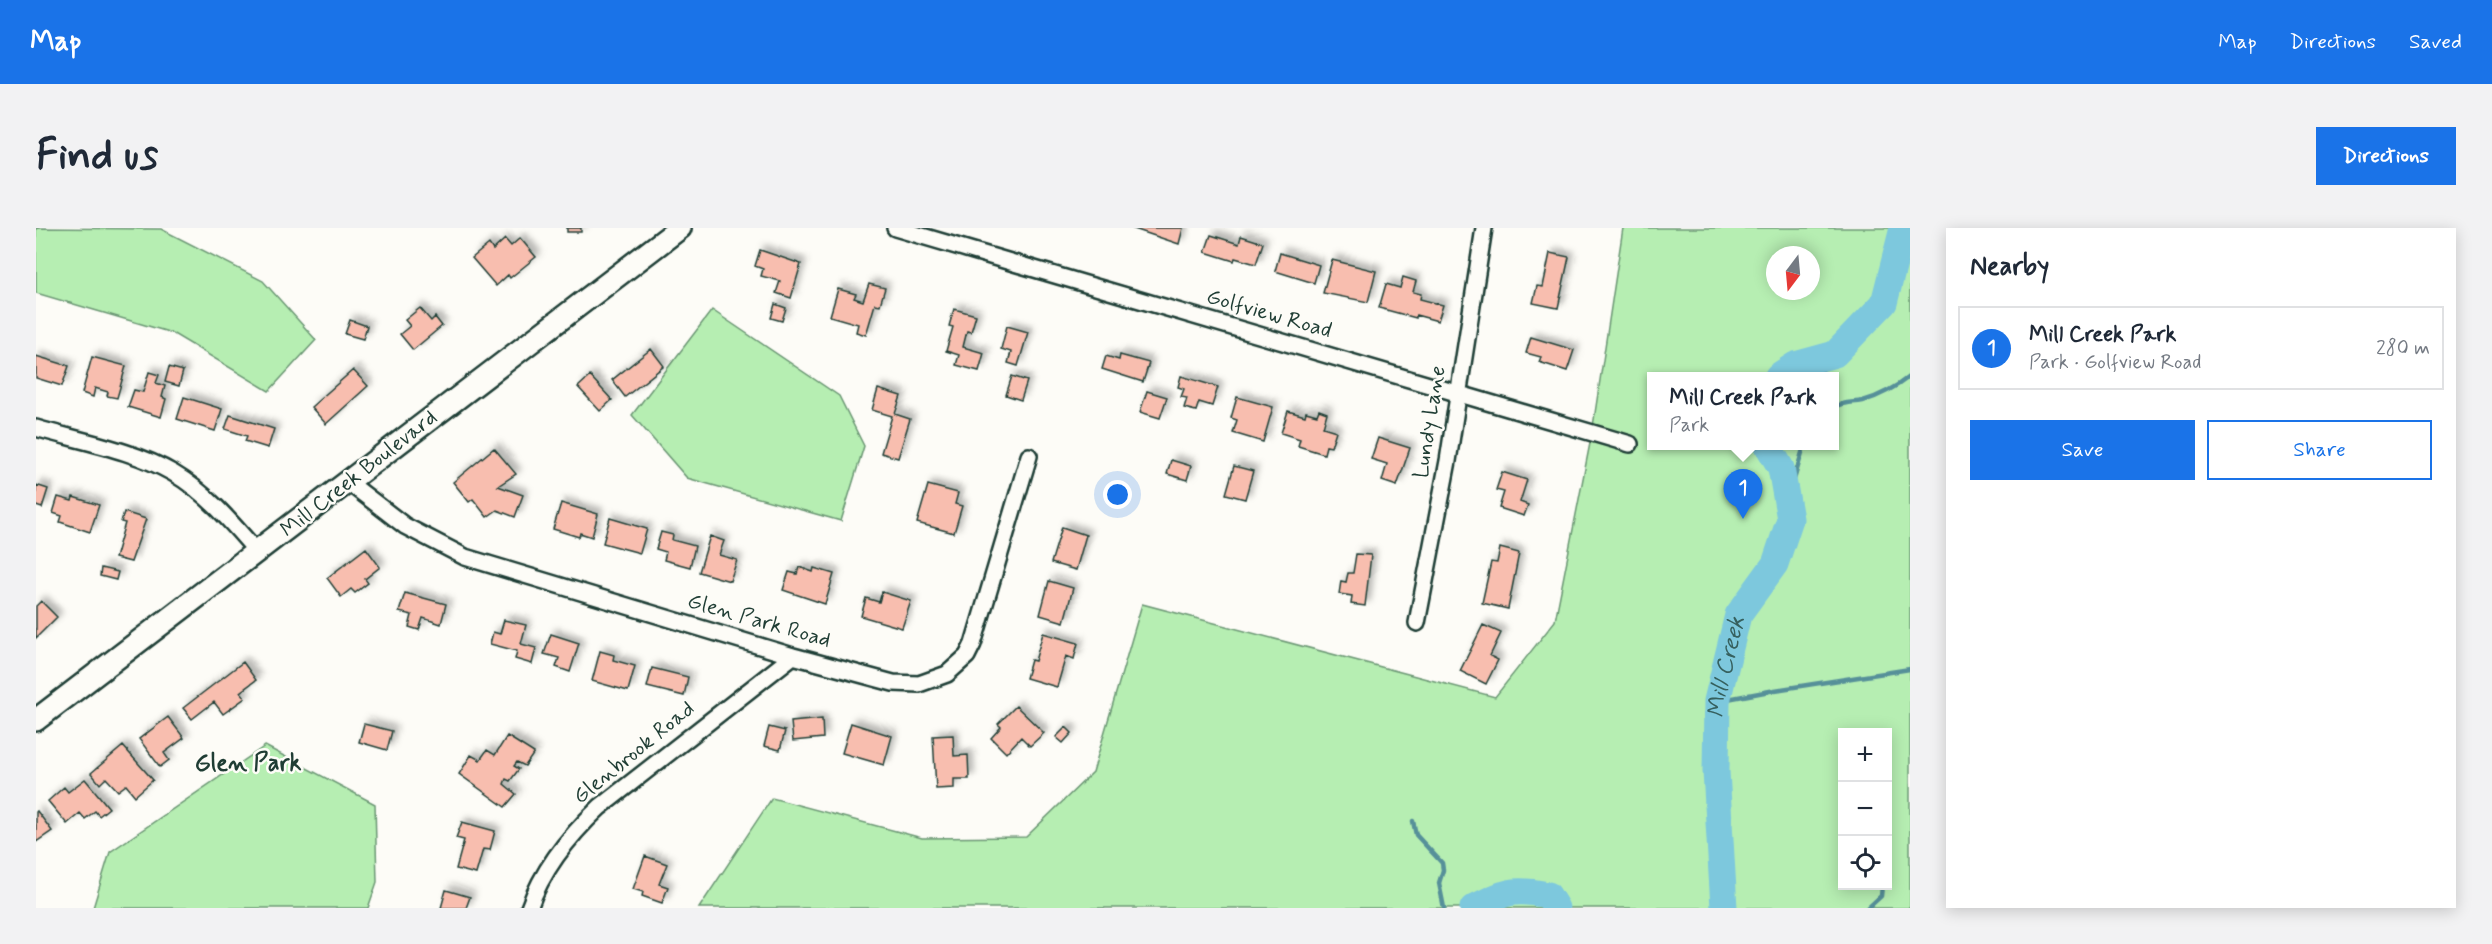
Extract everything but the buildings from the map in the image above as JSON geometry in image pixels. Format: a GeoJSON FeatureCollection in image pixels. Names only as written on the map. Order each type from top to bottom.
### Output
{"type":"FeatureCollection","features":[{"type":"Feature","properties":{"kind":"street","name":"Mill Creek Boulevard"},"geometry":{"type":"LineString","coordinates":[[36,720],[680,228]]}},
{"type":"Feature","properties":{"kind":"street","name":"Golfview Road"},"geometry":{"type":"LineString","coordinates":[[895,228],[1630,444]]}},
{"type":"Feature","properties":{"kind":"street","name":"Lundy Lane"},"geometry":{"type":"LineString","coordinates":[[1417,623],[1448,461],[1484,228]]}},
{"type":"Feature","properties":{"kind":"street"},"geometry":{"type":"LineString","coordinates":[[36,428],[142,459],[174,473],[215,506],[257,552]]}},
{"type":"Feature","properties":{"kind":"street","name":"Glen Park Road"},"geometry":{"type":"LineString","coordinates":[[348,482],[405,526],[465,557],[793,656],[893,683],[909,685],[933,681],[956,668],[967,656],[973,644],[1029,456]]}},
{"type":"Feature","properties":{"kind":"street","name":"Glenbrook Road"},"geometry":{"type":"LineString","coordinates":[[529,908],[546,871],[581,825],[600,807],[793,656]]}},
{"type":"Feature","properties":{"kind":"green space"},"geometry":{"type":"Polygon","coordinates":[[[36,228],[161,229],[263,281],[316,340],[269,391],[172,333],[36,293],[36,228]]]}},
{"type":"Feature","properties":{"kind":"green space"},"geometry":{"type":"Polygon","coordinates":[[[1623,228],[1910,228],[1910,908],[699,908],[772,798],[922,838],[1026,837],[1093,772],[1142,604],[1495,697],[1555,621],[1592,433],[1623,228]]]}},
{"type":"Feature","properties":{"kind":"green space"},"geometry":{"type":"Polygon","coordinates":[[[712,310],[839,396],[864,446],[841,521],[687,478],[632,415],[712,310]]]}},
{"type":"Feature","properties":{"kind":"green space"},"geometry":{"type":"Polygon","coordinates":[[[265,746],[375,804],[377,882],[368,908],[93,908],[110,852],[265,746]]]}},
{"type":"Feature","properties":{"kind":"waterway","name":"Mill Creek"},"geometry":{"type":"LineString","coordinates":[[1784,372],[1795,365],[1835,354],[1884,303],[1903,228]]}},
{"type":"Feature","properties":{"kind":"waterway"},"geometry":{"type":"LineString","coordinates":[[1819,358],[1822,372]]}},
{"type":"Feature","properties":{"kind":"waterway"},"geometry":{"type":"LineString","coordinates":[[1839,405],[1876,397],[1910,376]]}},
{"type":"Feature","properties":{"kind":"waterway","name":"Mill Creek"},"geometry":{"type":"LineString","coordinates":[[1724,908],[1716,771],[1717,701],[1738,615],[1775,564],[1790,519],[1781,468],[1770,450]]}},
{"type":"Feature","properties":{"kind":"waterway"},"geometry":{"type":"LineString","coordinates":[[1787,503],[1803,450]]}},
{"type":"Feature","properties":{"kind":"waterway"},"geometry":{"type":"LineString","coordinates":[[1717,701],[1910,669]]}},
{"type":"Feature","properties":{"kind":"waterway"},"geometry":{"type":"LineString","coordinates":[[1413,821],[1416,835],[1442,863],[1443,870],[1439,883],[1444,908]]}},
{"type":"Feature","properties":{"kind":"waterway"},"geometry":{"type":"LineString","coordinates":[[1868,908],[1881,896],[1882,890]]}},
{"type":"Feature","properties":{"kind":"waterway","name":"Mill Creek"},"geometry":{"type":"LineString","coordinates":[[1473,908],[1501,895],[1517,892],[1548,895],[1556,908]]}},
{"type":"Feature","properties":{"kind":"place","name":"Mill Creek Park"},"geometry":{"type":"Point","coordinates":[1743,519]}},
{"type":"Feature","properties":{"kind":"district","name":"Glen Park"},"geometry":{"type":"Point","coordinates":[248,763]}}]}
